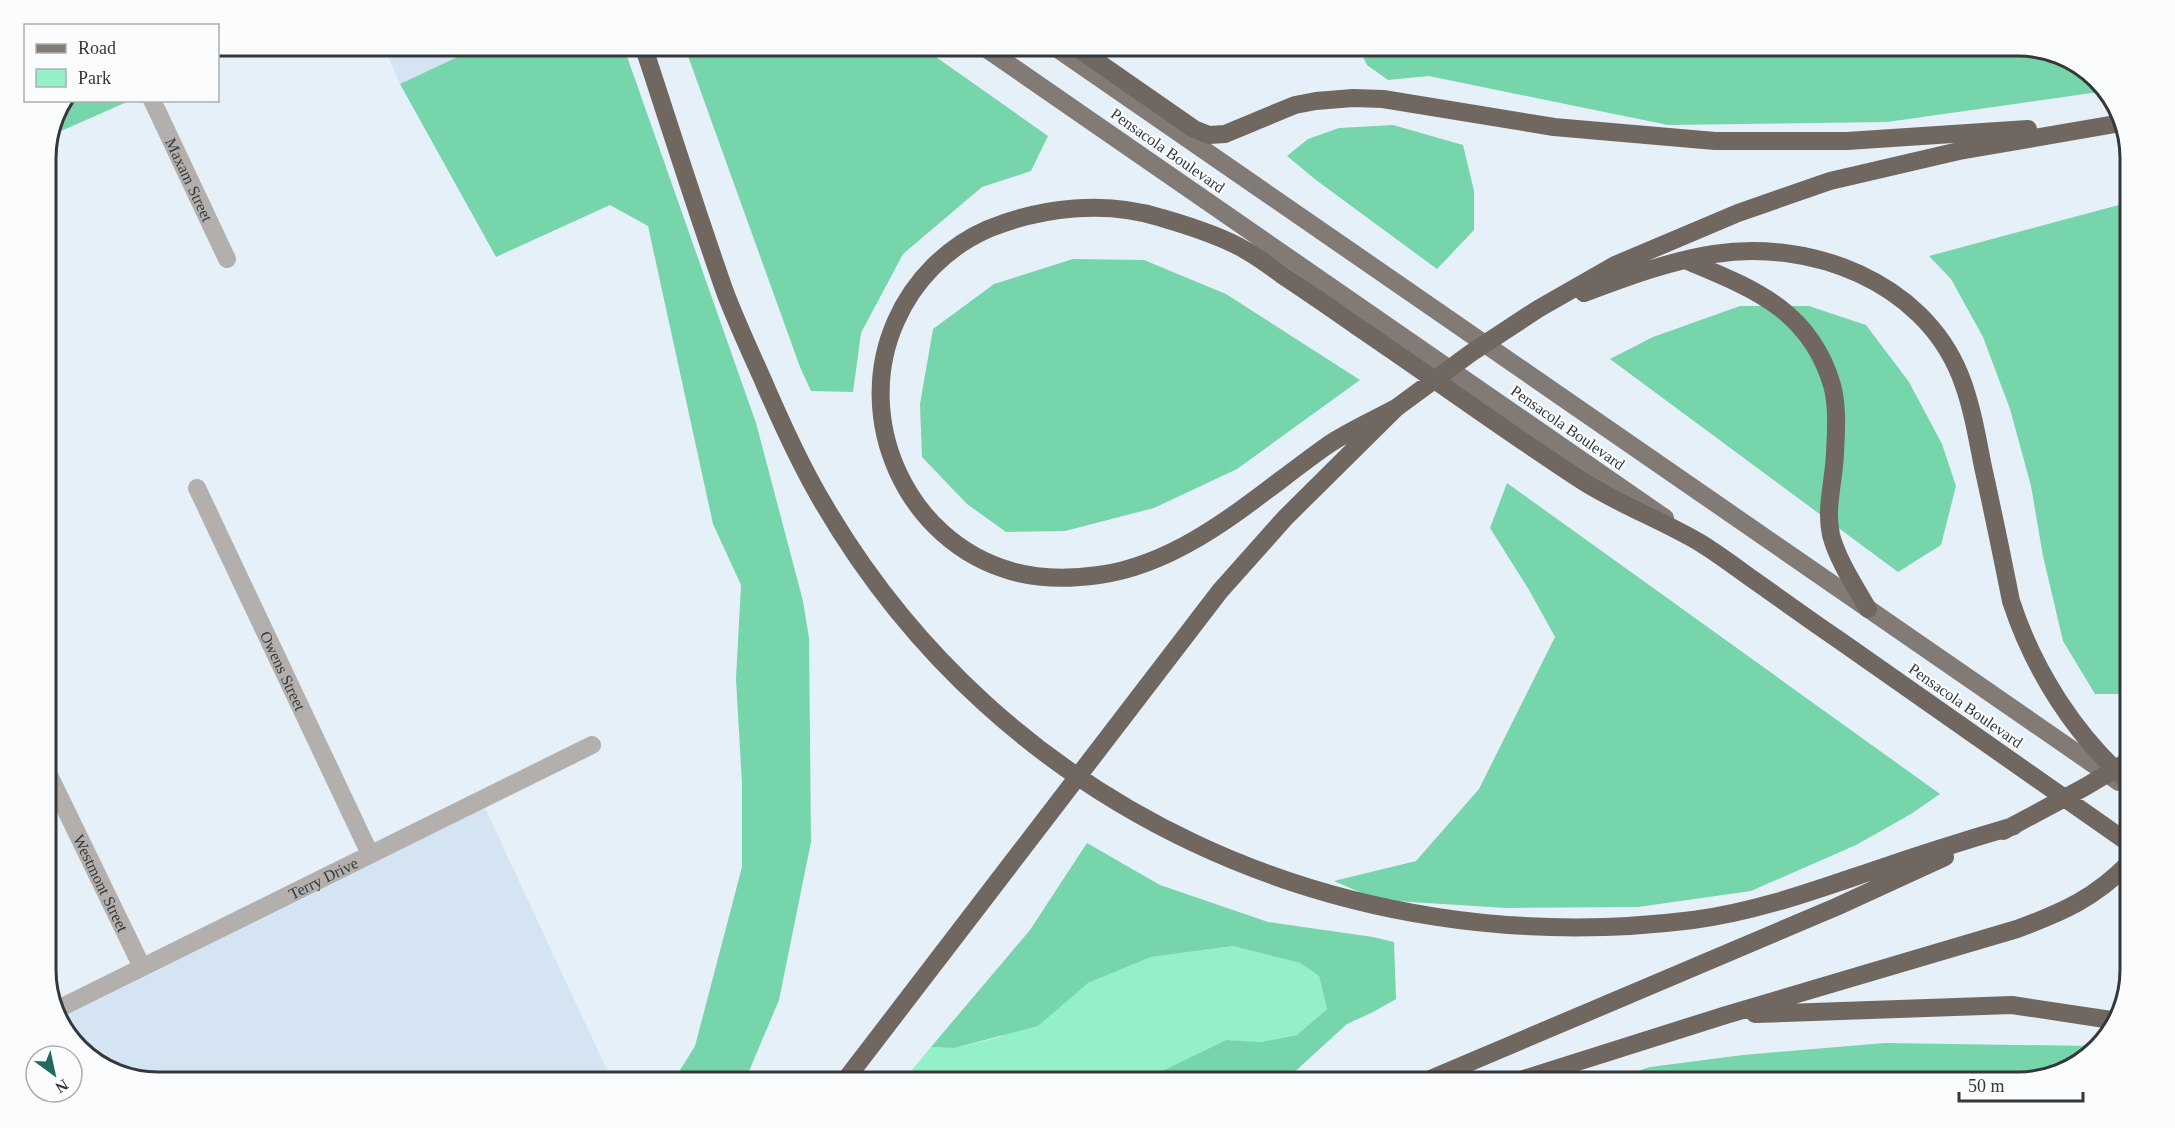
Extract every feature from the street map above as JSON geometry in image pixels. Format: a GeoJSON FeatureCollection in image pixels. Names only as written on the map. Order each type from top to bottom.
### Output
{"type":"FeatureCollection","features":[{"type":"Feature","properties":{"kind":"highway"},"geometry":{"type":"LineString","coordinates":[[646,56],[726,295],[794,449],[823,503],[852,549],[880,588],[922,639],[995,711],[1058,762],[1150,821],[1256,870],[1327,894],[1411,914],[1474,923],[1549,928],[1624,927],[1676,922],[1771,905],[2014,826]]}},
{"type":"Feature","properties":{"kind":"highway"},"geometry":{"type":"LineString","coordinates":[[1089,56],[1194,129],[1209,135],[1225,134],[1295,105],[1353,98],[1401,102],[1554,127],[1715,141],[1847,141],[1986,131],[2093,128]]}},
{"type":"Feature","properties":{"kind":"highway"},"geometry":{"type":"LineString","coordinates":[[1703,544],[1589,485],[1243,248],[1159,216],[1099,208],[1069,209],[1036,214],[1003,223],[978,234],[953,249],[918,284],[903,307],[890,335],[883,362],[880,412],[885,439],[895,468],[909,495],[925,516],[964,550],[1012,571],[1039,576],[1096,576],[1155,560],[1185,546],[1262,494],[1334,441],[1396,408],[1471,353],[1538,309],[1615,265],[1738,213],[1830,181],[1959,151],[2114,124]]}},
{"type":"Feature","properties":{"kind":"highway"},"geometry":{"type":"LineString","coordinates":[[1538,309],[1658,267],[1715,254],[1748,251],[1779,253],[1829,262],[1874,281],[1902,300],[1926,322],[1950,354],[1967,393],[2011,601],[2035,663],[2053,693],[2092,744],[2120,772]]}},
{"type":"Feature","properties":{"kind":"highway"},"geometry":{"type":"LineString","coordinates":[[1685,260],[1762,294],[1782,308],[1805,332],[1819,354],[1832,386],[1836,414],[1835,459],[1828,512],[1832,536],[1842,563],[1868,609]]}},
{"type":"Feature","properties":{"kind":"highway"},"geometry":{"type":"LineString","coordinates":[[851,1072],[1220,591],[1285,518],[1396,408]]}},
{"type":"Feature","properties":{"kind":"highway","name":"Pensacola Boulevard"},"geometry":{"type":"LineString","coordinates":[[1703,544],[2120,837]]}},
{"type":"Feature","properties":{"kind":"highway"},"geometry":{"type":"LineString","coordinates":[[1447,1072],[1836,907],[2014,826],[2120,766]]}},
{"type":"Feature","properties":{"kind":"highway"},"geometry":{"type":"LineString","coordinates":[[1546,1072],[2035,922],[2092,896],[2120,872]]}},
{"type":"Feature","properties":{"kind":"highway"},"geometry":{"type":"LineString","coordinates":[[1726,1015],[2012,1005],[2107,1019]]}},
{"type":"Feature","properties":{"kind":"main road","name":"Pensacola Boulevard"},"geometry":{"type":"LineString","coordinates":[[997,56],[1703,544]]}},
{"type":"Feature","properties":{"kind":"main road","name":"Pensacola Boulevard"},"geometry":{"type":"LineString","coordinates":[[1068,56],[2120,783]]}},
{"type":"Feature","properties":{"kind":"street","name":"Maxam Street"},"geometry":{"type":"LineString","coordinates":[[153,102],[227,259]]}},
{"type":"Feature","properties":{"kind":"street","name":"Owens Street"},"geometry":{"type":"LineString","coordinates":[[197,488],[369,854]]}},
{"type":"Feature","properties":{"kind":"street","name":"Terry Drive"},"geometry":{"type":"LineString","coordinates":[[62,1007],[592,745]]}},
{"type":"Feature","properties":{"kind":"street","name":"Westmont Street"},"geometry":{"type":"LineString","coordinates":[[56,790],[142,967]]}},
{"type":"Feature","properties":{"kind":"shaded area"},"geometry":{"type":"Polygon","coordinates":[[[388,56],[460,56],[400,84],[388,56]]]}},
{"type":"Feature","properties":{"kind":"shaded area"},"geometry":{"type":"Polygon","coordinates":[[[485,808],[608,1072],[137,1071],[112,1062],[90,1047],[66,1016],[485,808]]]}},
{"type":"Feature","properties":{"kind":"green space"},"geometry":{"type":"Polygon","coordinates":[[[460,56],[627,56],[756,423],[803,601],[809,638],[811,842],[779,1000],[749,1072],[679,1072],[695,1046],[742,867],[742,784],[736,679],[741,585],[713,524],[648,226],[610,205],[496,257],[400,84],[460,56]]]}},
{"type":"Feature","properties":{"kind":"green space"},"geometry":{"type":"Polygon","coordinates":[[[688,56],[935,56],[1048,136],[1031,171],[982,187],[903,254],[861,333],[853,392],[811,391],[800,367],[688,56]]]}},
{"type":"Feature","properties":{"kind":"green space"},"geometry":{"type":"Polygon","coordinates":[[[1362,56],[2031,56],[2063,66],[2085,81],[2096,92],[1887,122],[1668,125],[1429,76],[1388,80],[1367,65],[1362,56]]]}},
{"type":"Feature","properties":{"kind":"green space"},"geometry":{"type":"Polygon","coordinates":[[[72,102],[127,102],[59,132],[72,102]]]}},
{"type":"Feature","properties":{"kind":"green space"},"geometry":{"type":"Polygon","coordinates":[[[1393,125],[1463,145],[1474,191],[1474,230],[1437,269],[1287,156],[1308,139],[1339,128],[1393,125]]]}},
{"type":"Feature","properties":{"kind":"green space"},"geometry":{"type":"Polygon","coordinates":[[[2119,205],[2120,694],[2095,694],[2063,641],[2043,556],[2031,486],[2010,409],[1983,337],[1951,279],[1929,256],[2119,205]]]}},
{"type":"Feature","properties":{"kind":"green space"},"geometry":{"type":"Polygon","coordinates":[[[1073,259],[1144,260],[1226,294],[1360,380],[1237,469],[1154,508],[1065,531],[1006,532],[967,504],[922,457],[920,404],[933,329],[994,284],[1073,259]]]}},
{"type":"Feature","properties":{"kind":"green space"},"geometry":{"type":"Polygon","coordinates":[[[1740,306],[1809,306],[1866,325],[1909,382],[1942,444],[1956,486],[1941,545],[1898,572],[1610,359],[1653,337],[1740,306]]]}},
{"type":"Feature","properties":{"kind":"green space"},"geometry":{"type":"Polygon","coordinates":[[[1507,483],[1940,794],[1911,814],[1856,845],[1751,891],[1638,907],[1506,908],[1395,901],[1364,894],[1334,881],[1416,861],[1479,789],[1555,637],[1490,528],[1507,483]]]}},
{"type":"Feature","properties":{"kind":"green space"},"geometry":{"type":"Polygon","coordinates":[[[1087,843],[1160,885],[1268,922],[1394,942],[1396,999],[1347,1024],[1294,1072],[1161,1072],[1226,1040],[1261,1042],[1297,1035],[1327,1009],[1319,976],[1300,963],[1233,946],[1151,957],[1088,983],[1038,1026],[954,1048],[931,1047],[1030,930],[1087,843]]]}},
{"type":"Feature","properties":{"kind":"green space"},"geometry":{"type":"Polygon","coordinates":[[[1233,946],[1300,963],[1319,976],[1327,1009],[1297,1035],[1261,1042],[1226,1040],[1161,1072],[910,1072],[931,1047],[954,1048],[1000,1037],[1068,999],[1088,983],[1151,957],[1233,946]]]}},
{"type":"Feature","properties":{"kind":"green space"},"geometry":{"type":"Polygon","coordinates":[[[1885,1043],[2086,1046],[2057,1065],[2031,1072],[1635,1072],[1650,1067],[1743,1055],[1885,1043]]]}}]}
